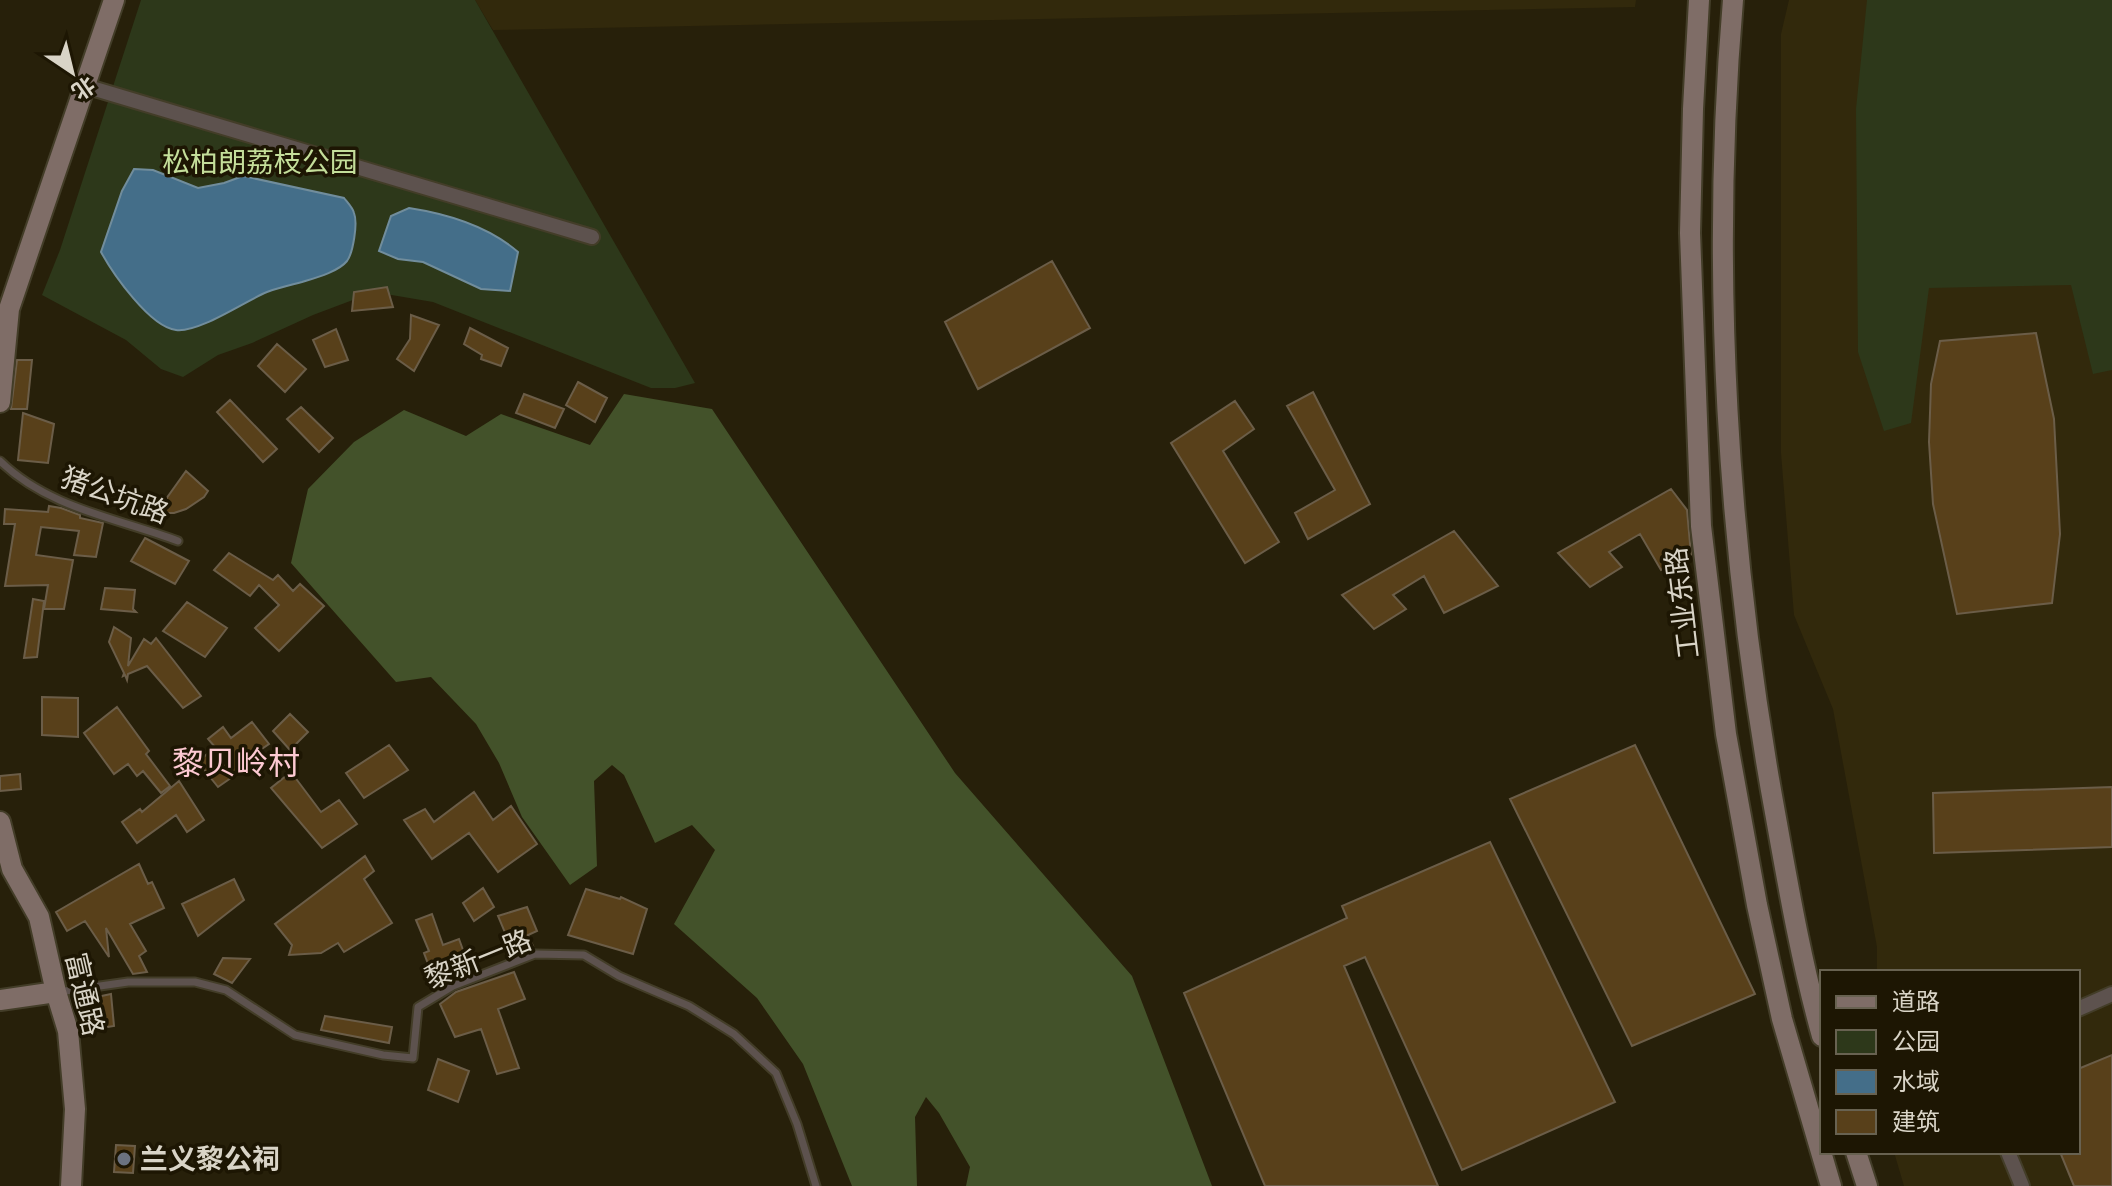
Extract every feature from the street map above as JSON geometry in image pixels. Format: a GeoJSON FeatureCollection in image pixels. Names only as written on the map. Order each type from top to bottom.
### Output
{"type":"FeatureCollection","features":[{"type":"Feature","properties":{"kind":"main road"},"geometry":{"type":"LineString","coordinates":[[0,402],[4,308],[114,0]]}},
{"type":"Feature","properties":{"kind":"main road","name":"工业东路"},"geometry":{"type":"LineString","coordinates":[[1699,0],[1690,233],[1701,526],[1726,734],[1757,905],[1782,1019],[1820,1149]]}},
{"type":"Feature","properties":{"kind":"main road"},"geometry":{"type":"LineString","coordinates":[[1733,0],[1724,233],[1735,523],[1760,729],[1790,898],[1820,1027]]}},
{"type":"Feature","properties":{"kind":"main road","name":"富通路"},"geometry":{"type":"LineString","coordinates":[[0,822],[12,869],[39,917],[68,1031],[75,1109],[71,1186]]}},
{"type":"Feature","properties":{"kind":"main road"},"geometry":{"type":"LineString","coordinates":[[0,1000],[56,992]]}},
{"type":"Feature","properties":{"kind":"main road","name":"工业东路"},"geometry":{"type":"LineString","coordinates":[[1822,1154],[1831,1186]]}},
{"type":"Feature","properties":{"kind":"main road"},"geometry":{"type":"LineString","coordinates":[[1857,1154],[1867,1186]]}},
{"type":"Feature","properties":{"kind":"street"},"geometry":{"type":"LineString","coordinates":[[85,86],[592,237]]}},
{"type":"Feature","properties":{"kind":"street"},"geometry":{"type":"LineString","coordinates":[[2080,1008],[2112,994]]}},
{"type":"Feature","properties":{"kind":"street"},"geometry":{"type":"LineString","coordinates":[[2009,1154],[2022,1186]]}},
{"type":"Feature","properties":{"kind":"lane","name":"猪公坑路"},"geometry":{"type":"LineString","coordinates":[[0,461],[35,488],[81,510],[127,522],[178,541]]}},
{"type":"Feature","properties":{"kind":"lane","name":"黎新一路"},"geometry":{"type":"LineString","coordinates":[[56,992],[128,982],[195,982],[226,990],[295,1035],[383,1055],[413,1058],[418,1007],[453,986],[535,954],[584,955],[619,976],[689,1006],[734,1034],[776,1073],[797,1124],[816,1186]]}},
{"type":"Feature","properties":{"kind":"shaded area"},"geometry":{"type":"Polygon","coordinates":[[[475,0],[1636,0],[1635,7],[493,30],[475,0]]]}},
{"type":"Feature","properties":{"kind":"shaded area"},"geometry":{"type":"Polygon","coordinates":[[[1789,0],[2112,0],[2112,1186],[1904,1186],[1895,1154],[2080,1154],[2080,970],[1877,970],[1877,947],[1833,709],[1794,615],[1781,453],[1781,34],[1789,0]]]}},
{"type":"Feature","properties":{"kind":"green space","name":"松柏朗荔枝公园"},"geometry":{"type":"Polygon","coordinates":[[[141,0],[475,0],[695,383],[675,388],[651,388],[433,302],[374,292],[218,355],[183,377],[161,369],[126,340],[42,295],[60,250],[141,0]]]}},
{"type":"Feature","properties":{"kind":"green space"},"geometry":{"type":"Polygon","coordinates":[[[1867,0],[2112,0],[2112,370],[2093,374],[2071,285],[1929,288],[1911,423],[1884,431],[1858,352],[1856,109],[1867,0]]]}},
{"type":"Feature","properties":{"kind":"green space"},"geometry":{"type":"Polygon","coordinates":[[[624,394],[712,409],[955,773],[1132,976],[1212,1186],[966,1186],[970,1167],[939,1113],[926,1097],[915,1117],[917,1186],[852,1186],[803,1064],[757,998],[674,924],[715,850],[692,825],[655,843],[624,775],[612,765],[594,781],[597,866],[570,885],[522,817],[499,763],[476,724],[431,677],[396,682],[291,563],[308,489],[354,442],[404,410],[466,436],[501,414],[590,445],[624,394]]]}},
{"type":"Feature","properties":{"kind":"water"},"geometry":{"type":"Polygon","coordinates":[[[134,169],[153,170],[198,188],[243,176],[344,198],[355,218],[349,257],[332,271],[267,292],[197,327],[176,330],[166,327],[133,298],[101,252],[122,191],[134,169]]]}},
{"type":"Feature","properties":{"kind":"water"},"geometry":{"type":"Polygon","coordinates":[[[409,208],[467,222],[494,235],[518,252],[510,291],[481,289],[423,262],[398,259],[379,251],[391,216],[409,208]]]}},
{"type":"Feature","properties":{"kind":"building"},"geometry":{"type":"Polygon","coordinates":[[[1052,261],[1090,328],[978,389],[945,322],[1052,261]]]}},
{"type":"Feature","properties":{"kind":"building"},"geometry":{"type":"Polygon","coordinates":[[[387,287],[393,307],[352,311],[354,292],[387,287]]]}},
{"type":"Feature","properties":{"kind":"building"},"geometry":{"type":"Polygon","coordinates":[[[411,315],[439,325],[414,371],[397,359],[410,339],[411,315]]]}},
{"type":"Feature","properties":{"kind":"building"},"geometry":{"type":"Polygon","coordinates":[[[470,328],[508,348],[501,366],[481,359],[482,355],[464,344],[470,328]]]}},
{"type":"Feature","properties":{"kind":"building"},"geometry":{"type":"Polygon","coordinates":[[[336,329],[348,360],[325,367],[313,340],[336,329]]]}},
{"type":"Feature","properties":{"kind":"building"},"geometry":{"type":"Polygon","coordinates":[[[2036,333],[2054,419],[2060,534],[2052,603],[1957,614],[1933,504],[1929,442],[1931,384],[1940,341],[2036,333]]]}},
{"type":"Feature","properties":{"kind":"building"},"geometry":{"type":"Polygon","coordinates":[[[277,344],[306,369],[285,392],[258,366],[277,344]]]}},
{"type":"Feature","properties":{"kind":"building"},"geometry":{"type":"Polygon","coordinates":[[[17,360],[32,360],[27,409],[11,409],[17,360]]]}},
{"type":"Feature","properties":{"kind":"building"},"geometry":{"type":"Polygon","coordinates":[[[578,382],[607,398],[595,422],[566,405],[578,382]]]}},
{"type":"Feature","properties":{"kind":"building"},"geometry":{"type":"Polygon","coordinates":[[[1313,392],[1370,504],[1308,539],[1295,513],[1335,490],[1287,406],[1313,392]]]}},
{"type":"Feature","properties":{"kind":"building"},"geometry":{"type":"Polygon","coordinates":[[[524,394],[564,409],[555,428],[516,413],[524,394]]]}},
{"type":"Feature","properties":{"kind":"building"},"geometry":{"type":"Polygon","coordinates":[[[230,400],[277,449],[263,462],[217,412],[230,400]]]}},
{"type":"Feature","properties":{"kind":"building"},"geometry":{"type":"Polygon","coordinates":[[[1235,401],[1254,429],[1223,451],[1279,542],[1245,563],[1171,443],[1235,401]]]}},
{"type":"Feature","properties":{"kind":"building"},"geometry":{"type":"Polygon","coordinates":[[[301,407],[333,438],[319,452],[287,419],[301,407]]]}},
{"type":"Feature","properties":{"kind":"building"},"geometry":{"type":"Polygon","coordinates":[[[23,413],[54,424],[48,463],[18,460],[23,413]]]}},
{"type":"Feature","properties":{"kind":"building"},"geometry":{"type":"Polygon","coordinates":[[[186,471],[208,491],[204,497],[174,513],[156,513],[186,471]]]}},
{"type":"Feature","properties":{"kind":"building"},"geometry":{"type":"Polygon","coordinates":[[[1671,489],[1687,510],[1691,555],[1661,570],[1640,534],[1609,552],[1622,567],[1590,587],[1558,553],[1671,489]]]}},
{"type":"Feature","properties":{"kind":"building"},"geometry":{"type":"Polygon","coordinates":[[[49,506],[103,523],[96,557],[74,555],[79,531],[41,527],[36,555],[73,560],[64,609],[44,609],[48,585],[5,586],[15,524],[4,524],[5,509],[48,512],[49,506]]]}},
{"type":"Feature","properties":{"kind":"building"},"geometry":{"type":"Polygon","coordinates":[[[1454,531],[1498,586],[1444,613],[1424,576],[1393,595],[1406,609],[1374,629],[1342,595],[1454,531]]]}},
{"type":"Feature","properties":{"kind":"building"},"geometry":{"type":"Polygon","coordinates":[[[145,538],[189,561],[175,584],[131,561],[145,538]]]}},
{"type":"Feature","properties":{"kind":"building"},"geometry":{"type":"Polygon","coordinates":[[[229,553],[273,580],[278,575],[293,591],[300,584],[324,606],[279,651],[255,628],[279,605],[259,585],[250,596],[214,570],[229,553]]]}},
{"type":"Feature","properties":{"kind":"building"},"geometry":{"type":"Polygon","coordinates":[[[105,588],[135,590],[133,609],[136,612],[101,609],[105,588]]]}},
{"type":"Feature","properties":{"kind":"building"},"geometry":{"type":"Polygon","coordinates":[[[33,599],[44,601],[37,657],[24,658],[33,599]]]}},
{"type":"Feature","properties":{"kind":"building"},"geometry":{"type":"Polygon","coordinates":[[[187,602],[227,628],[205,657],[163,631],[187,602]]]}},
{"type":"Feature","properties":{"kind":"building"},"geometry":{"type":"Polygon","coordinates":[[[114,627],[131,638],[128,666],[144,639],[151,644],[156,638],[201,696],[183,708],[147,666],[128,674],[127,680],[109,642],[114,627]]]}},
{"type":"Feature","properties":{"kind":"building"},"geometry":{"type":"Polygon","coordinates":[[[42,697],[78,698],[78,737],[42,735],[42,697]]]}},
{"type":"Feature","properties":{"kind":"building"},"geometry":{"type":"Polygon","coordinates":[[[117,707],[170,786],[161,793],[143,771],[137,776],[128,764],[114,774],[84,733],[117,707]]]}},
{"type":"Feature","properties":{"kind":"building"},"geometry":{"type":"Polygon","coordinates":[[[290,714],[308,732],[290,750],[273,731],[290,714]]]}},
{"type":"Feature","properties":{"kind":"building"},"geometry":{"type":"Polygon","coordinates":[[[252,722],[269,744],[247,759],[251,764],[218,787],[198,762],[215,747],[208,739],[223,727],[231,738],[252,722]]]}},
{"type":"Feature","properties":{"kind":"building"},"geometry":{"type":"Polygon","coordinates":[[[389,745],[408,770],[364,798],[346,773],[389,745]]]}},
{"type":"Feature","properties":{"kind":"building"},"geometry":{"type":"Polygon","coordinates":[[[1635,745],[1755,994],[1632,1046],[1510,799],[1635,745]]]}},
{"type":"Feature","properties":{"kind":"building"},"geometry":{"type":"Polygon","coordinates":[[[291,772],[321,812],[339,800],[357,824],[322,848],[271,788],[291,772]]]}},
{"type":"Feature","properties":{"kind":"building"},"geometry":{"type":"Polygon","coordinates":[[[20,774],[21,789],[0,791],[0,776],[20,774]]]}},
{"type":"Feature","properties":{"kind":"building"},"geometry":{"type":"Polygon","coordinates":[[[179,781],[204,820],[187,832],[176,815],[137,843],[122,822],[140,809],[142,812],[179,781]]]}},
{"type":"Feature","properties":{"kind":"building"},"geometry":{"type":"Polygon","coordinates":[[[2112,787],[2112,847],[1934,853],[1933,793],[2112,787]]]}},
{"type":"Feature","properties":{"kind":"building"},"geometry":{"type":"Polygon","coordinates":[[[474,792],[493,820],[511,806],[537,844],[498,872],[469,833],[432,859],[404,820],[425,809],[434,822],[474,792]]]}},
{"type":"Feature","properties":{"kind":"building"},"geometry":{"type":"Polygon","coordinates":[[[1490,842],[1615,1102],[1462,1170],[1365,957],[1344,966],[1438,1186],[1265,1186],[1184,993],[1347,918],[1342,906],[1490,842]]]}},
{"type":"Feature","properties":{"kind":"building"},"geometry":{"type":"Polygon","coordinates":[[[365,856],[374,871],[364,879],[392,923],[344,952],[338,943],[321,953],[289,955],[292,945],[275,924],[365,856]]]}},
{"type":"Feature","properties":{"kind":"building"},"geometry":{"type":"Polygon","coordinates":[[[139,864],[148,884],[152,882],[164,908],[130,924],[146,951],[139,956],[147,972],[133,974],[106,928],[109,957],[85,921],[67,931],[56,912],[139,864]]]}},
{"type":"Feature","properties":{"kind":"building"},"geometry":{"type":"Polygon","coordinates":[[[234,879],[244,900],[198,936],[182,904],[234,879]]]}},
{"type":"Feature","properties":{"kind":"building"},"geometry":{"type":"Polygon","coordinates":[[[483,888],[494,907],[474,921],[463,903],[483,888]]]}},
{"type":"Feature","properties":{"kind":"building"},"geometry":{"type":"Polygon","coordinates":[[[586,889],[621,897],[647,909],[633,954],[568,935],[586,889]]]}},
{"type":"Feature","properties":{"kind":"building"},"geometry":{"type":"Polygon","coordinates":[[[527,907],[537,931],[528,935],[533,946],[514,954],[498,916],[527,907]]]}},
{"type":"Feature","properties":{"kind":"building"},"geometry":{"type":"Polygon","coordinates":[[[432,914],[443,945],[459,939],[471,972],[437,988],[424,953],[429,951],[416,920],[432,914]]]}},
{"type":"Feature","properties":{"kind":"building"},"geometry":{"type":"Polygon","coordinates":[[[223,958],[250,959],[232,983],[214,974],[223,958]]]}},
{"type":"Feature","properties":{"kind":"building"},"geometry":{"type":"Polygon","coordinates":[[[514,972],[525,999],[498,1009],[519,1068],[497,1074],[481,1029],[455,1037],[440,1004],[456,992],[514,972]]]}},
{"type":"Feature","properties":{"kind":"building"},"geometry":{"type":"Polygon","coordinates":[[[111,994],[114,1026],[89,1030],[87,999],[111,994]]]}},
{"type":"Feature","properties":{"kind":"building"},"geometry":{"type":"Polygon","coordinates":[[[325,1016],[392,1027],[389,1043],[321,1030],[325,1016]]]}},
{"type":"Feature","properties":{"kind":"building"},"geometry":{"type":"Polygon","coordinates":[[[2112,1055],[2112,1186],[2074,1186],[2061,1154],[2080,1154],[2080,1068],[2112,1055]]]}},
{"type":"Feature","properties":{"kind":"building"},"geometry":{"type":"Polygon","coordinates":[[[438,1059],[469,1071],[458,1102],[428,1090],[438,1059]]]}},
{"type":"Feature","properties":{"kind":"building","name":"兰义黎公祠"},"geometry":{"type":"Polygon","coordinates":[[[116,1145],[135,1146],[133,1173],[114,1172],[116,1145]]]}},
{"type":"Feature","properties":{"kind":"place","name":"兰义黎公祠"},"geometry":{"type":"Point","coordinates":[124,1159]}},
{"type":"Feature","properties":{"kind":"district","name":"黎贝岭村"},"geometry":{"type":"Point","coordinates":[236,763]}}]}
